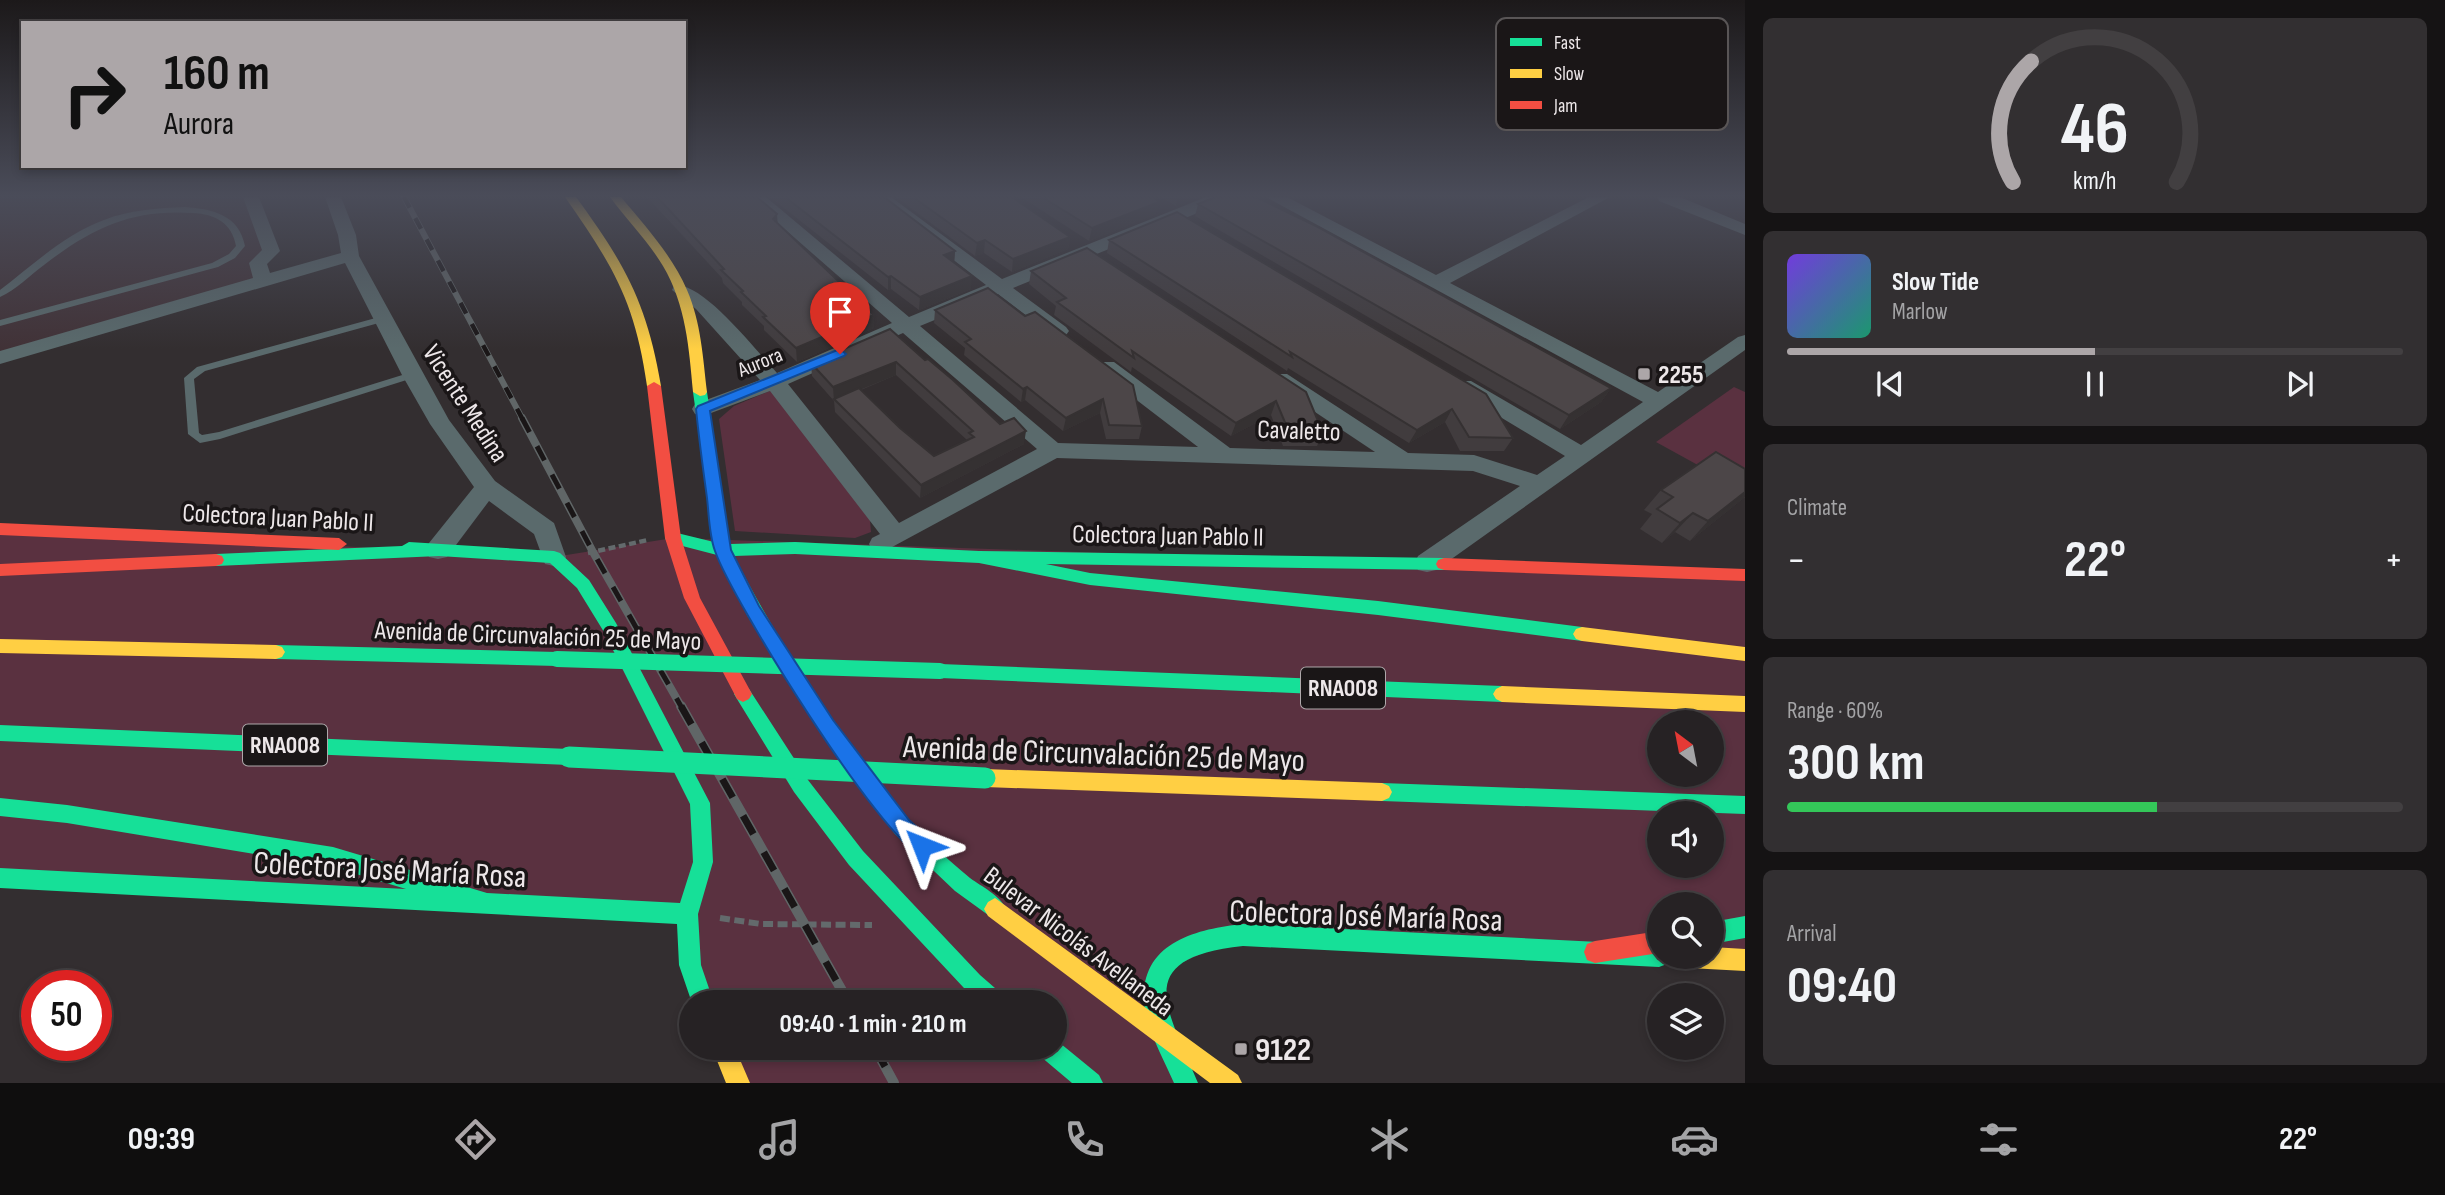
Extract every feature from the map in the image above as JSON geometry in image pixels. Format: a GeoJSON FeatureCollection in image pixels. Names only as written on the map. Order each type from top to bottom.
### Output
{"type":"FeatureCollection","features":[{"type":"Feature","properties":{"kind":"main road"},"geometry":{"type":"LineString","coordinates":[[607,248],[635,298],[645,329],[673,538],[692,598],[740,690],[809,796],[856,858],[980,990]]}},
{"type":"Feature","properties":{"kind":"main road","name":"Bulevar Nicolás Avellaneda"},"geometry":{"type":"LineString","coordinates":[[655,248],[681,290],[691,327],[723,550],[753,610],[826,725],[902,827],[962,884],[1230,1083]]}},
{"type":"Feature","properties":{"kind":"main road","name":"Colectora Juan Pablo II"},"geometry":{"type":"LineString","coordinates":[[0,529],[210,537],[554,557]]}},
{"type":"Feature","properties":{"kind":"main road","name":"Colectora Juan Pablo II"},"geometry":{"type":"LineString","coordinates":[[673,538],[723,550],[795,548],[979,556],[1427,563],[1745,575]]}},
{"type":"Feature","properties":{"kind":"main road"},"geometry":{"type":"LineString","coordinates":[[0,569],[438,550]]}},
{"type":"Feature","properties":{"kind":"main road"},"geometry":{"type":"LineString","coordinates":[[979,556],[1090,579],[1378,608],[1745,654]]}},
{"type":"Feature","properties":{"kind":"main road","name":"Vicente Medina"},"geometry":{"type":"LineString","coordinates":[[554,557],[583,584],[610,628],[700,803],[703,862],[687,914]]}},
{"type":"Feature","properties":{"kind":"main road","name":"Avenida de Circunvalación 25 de Mayo"},"geometry":{"type":"LineString","coordinates":[[0,646],[940,671],[1745,704]]}},
{"type":"Feature","properties":{"kind":"main road","name":"Avenida de Circunvalación 25 de Mayo"},"geometry":{"type":"LineString","coordinates":[[0,733],[985,778],[1745,805]]}},
{"type":"Feature","properties":{"kind":"main road"},"geometry":{"type":"LineString","coordinates":[[0,807],[67,814],[333,857],[481,901]]}},
{"type":"Feature","properties":{"kind":"main road","name":"Colectora José María Rosa"},"geometry":{"type":"LineString","coordinates":[[0,878],[481,901],[687,914]]}},
{"type":"Feature","properties":{"kind":"main road"},"geometry":{"type":"LineString","coordinates":[[687,914],[690,965],[699,990]]}},
{"type":"Feature","properties":{"kind":"main road"},"geometry":{"type":"LineString","coordinates":[[1724,931],[1745,928]]}},
{"type":"Feature","properties":{"kind":"main road","name":"Colectora José María Rosa"},"geometry":{"type":"LineString","coordinates":[[1186,1083],[1154,1003],[1159,973],[1177,952],[1202,939],[1243,935],[1647,955]]}},
{"type":"Feature","properties":{"kind":"main road"},"geometry":{"type":"LineString","coordinates":[[1595,952],[1647,944]]}},
{"type":"Feature","properties":{"kind":"main road"},"geometry":{"type":"LineString","coordinates":[[1724,959],[1745,960]]}},
{"type":"Feature","properties":{"kind":"main road"},"geometry":{"type":"LineString","coordinates":[[728,1060],[738,1083]]}},
{"type":"Feature","properties":{"kind":"main road"},"geometry":{"type":"LineString","coordinates":[[1063,1060],[1091,1083]]}},
{"type":"Feature","properties":{"kind":"street"},"geometry":{"type":"LineString","coordinates":[[262,280],[258,263],[271,251],[270,248]]}},
{"type":"Feature","properties":{"kind":"street","name":"Vicente Medina"},"geometry":{"type":"LineString","coordinates":[[349,248],[350,256],[441,425],[487,487],[545,529],[554,557]]}},
{"type":"Feature","properties":{"kind":"street"},"geometry":{"type":"LineString","coordinates":[[815,248],[1052,450],[866,553]]}},
{"type":"Feature","properties":{"kind":"street"},"geometry":{"type":"LineString","coordinates":[[947,248],[1075,343]]}},
{"type":"Feature","properties":{"kind":"street"},"geometry":{"type":"LineString","coordinates":[[1082,248],[1110,266]]}},
{"type":"Feature","properties":{"kind":"street","name":"Aurora"},"geometry":{"type":"LineString","coordinates":[[703,409],[1096,248]]}},
{"type":"Feature","properties":{"kind":"street"},"geometry":{"type":"LineString","coordinates":[[1369,248],[1659,401]]}},
{"type":"Feature","properties":{"kind":"street"},"geometry":{"type":"LineString","coordinates":[[1436,283],[1504,248]]}},
{"type":"Feature","properties":{"kind":"street"},"geometry":{"type":"LineString","coordinates":[[0,358],[350,256]]}},
{"type":"Feature","properties":{"kind":"street"},"geometry":{"type":"LineString","coordinates":[[681,290],[703,304],[774,382],[896,536]]}},
{"type":"Feature","properties":{"kind":"street"},"geometry":{"type":"LineString","coordinates":[[1427,563],[1745,341]]}},
{"type":"Feature","properties":{"kind":"street"},"geometry":{"type":"LineString","coordinates":[[1096,359],[1224,455]]}},
{"type":"Feature","properties":{"kind":"street"},"geometry":{"type":"LineString","coordinates":[[1268,371],[1404,461]]}},
{"type":"Feature","properties":{"kind":"street"},"geometry":{"type":"LineString","coordinates":[[1450,378],[1581,455]]}},
{"type":"Feature","properties":{"kind":"street","name":"Cavaletto"},"geometry":{"type":"LineString","coordinates":[[1052,450],[1474,463],[1540,484]]}},
{"type":"Feature","properties":{"kind":"street"},"geometry":{"type":"LineString","coordinates":[[438,550],[487,487]]}},
{"type":"Feature","properties":{"kind":"lane"},"geometry":{"type":"LineString","coordinates":[[0,294],[64,248]]}},
{"type":"Feature","properties":{"kind":"lane"},"geometry":{"type":"LineString","coordinates":[[0,323],[215,265],[232,256],[240,248]]}},
{"type":"Feature","properties":{"kind":"lane"},"geometry":{"type":"LineString","coordinates":[[383,319],[201,369],[189,378],[194,434],[200,439],[220,435],[412,375]]}},
{"type":"Feature","properties":{"kind":"path"},"geometry":{"type":"LineString","coordinates":[[593,552],[647,540],[673,538]]}},
{"type":"Feature","properties":{"kind":"path"},"geometry":{"type":"LineString","coordinates":[[687,914],[761,924],[863,927],[910,917]]}},
{"type":"Feature","properties":{"kind":"shaded area"},"geometry":{"type":"Polygon","coordinates":[[[0,248],[270,248],[271,251],[258,263],[263,280],[0,358],[0,248]]]}},
{"type":"Feature","properties":{"kind":"shaded area"},"geometry":{"type":"Polygon","coordinates":[[[1734,387],[1745,392],[1745,491],[1656,442],[1734,387]]]}},
{"type":"Feature","properties":{"kind":"shaded area"},"geometry":{"type":"Polygon","coordinates":[[[772,390],[870,520],[871,532],[855,538],[735,531],[719,419],[734,406],[772,390]]]}},
{"type":"Feature","properties":{"kind":"shaded area"},"geometry":{"type":"Polygon","coordinates":[[[0,529],[554,557],[673,538],[1745,575],[1745,960],[1724,958],[1724,892],[1647,892],[1647,955],[1243,935],[1159,973],[1186,1083],[738,1083],[728,1060],[1067,1060],[1067,990],[701,990],[687,914],[0,878],[0,529]]]}},
{"type":"Feature","properties":{"kind":"building"},"geometry":{"type":"Polygon","coordinates":[[[704,248],[803,248],[874,315],[796,348],[763,317],[766,316],[721,270],[724,269],[704,248]]]}},
{"type":"Feature","properties":{"kind":"building"},"geometry":{"type":"Polygon","coordinates":[[[850,248],[950,248],[955,251],[944,255],[972,276],[920,297],[891,276],[888,277],[850,248]]]}},
{"type":"Feature","properties":{"kind":"building"},"geometry":{"type":"Polygon","coordinates":[[[996,248],[1043,248],[1013,259],[996,248]]]}},
{"type":"Feature","properties":{"kind":"building"},"geometry":{"type":"Polygon","coordinates":[[[1087,248],[1306,392],[1323,433],[1289,432],[1276,401],[1236,423],[1132,351],[1134,358],[1057,302],[1066,298],[1031,271],[1087,248]]]}},
{"type":"Feature","properties":{"kind":"building"},"geometry":{"type":"Polygon","coordinates":[[[1121,248],[1237,248],[1486,394],[1513,438],[1469,437],[1452,409],[1417,430],[1290,352],[1292,357],[1121,248]]]}},
{"type":"Feature","properties":{"kind":"building"},"geometry":{"type":"Polygon","coordinates":[[[1275,248],[1355,248],[1611,388],[1569,415],[1275,248]]]}},
{"type":"Feature","properties":{"kind":"building"},"geometry":{"type":"Polygon","coordinates":[[[988,288],[1025,316],[1035,312],[1133,385],[1142,426],[1109,425],[1103,399],[1066,418],[1027,387],[1023,389],[965,342],[971,339],[935,310],[988,288]]]}},
{"type":"Feature","properties":{"kind":"building"},"geometry":{"type":"Polygon","coordinates":[[[890,329],[953,380],[1000,424],[1014,418],[1026,431],[921,485],[834,399],[859,388],[934,456],[974,437],[969,433],[973,431],[896,362],[833,387],[811,363],[890,329]]]}},
{"type":"Feature","properties":{"kind":"building"},"geometry":{"type":"Polygon","coordinates":[[[1716,452],[1745,469],[1745,492],[1708,521],[1693,513],[1680,523],[1657,509],[1673,497],[1661,490],[1716,452]]]}},
{"type":"Feature","properties":{"kind":"railway"},"geometry":{"type":"LineString","coordinates":[[431,248],[523,420]]}},
{"type":"Feature","properties":{"kind":"railway"},"geometry":{"type":"LineString","coordinates":[[522,418],[593,552],[682,708]]}},
{"type":"Feature","properties":{"kind":"railway"},"geometry":{"type":"LineString","coordinates":[[681,706],[842,990]]}},
{"type":"Feature","properties":{"kind":"railway"},"geometry":{"type":"LineString","coordinates":[[882,1060],[894,1083]]}},
{"type":"Feature","properties":{"kind":"traffic: fast"},"geometry":{"type":"LineString","coordinates":[[700,392],[723,550],[753,610],[826,725],[902,827],[962,884],[995,909]]}},
{"type":"Feature","properties":{"kind":"traffic: fast"},"geometry":{"type":"LineString","coordinates":[[673,538],[723,550],[795,548],[979,557],[1444,564]]}},
{"type":"Feature","properties":{"kind":"traffic: fast"},"geometry":{"type":"LineString","coordinates":[[409,548],[554,557],[583,584],[610,628],[700,803],[703,862],[687,914],[690,965],[699,990]]}},
{"type":"Feature","properties":{"kind":"traffic: fast"},"geometry":{"type":"LineString","coordinates":[[216,560],[438,550]]}},
{"type":"Feature","properties":{"kind":"traffic: fast"},"geometry":{"type":"LineString","coordinates":[[979,557],[1090,579],[1378,608],[1582,634]]}},
{"type":"Feature","properties":{"kind":"traffic: fast"},"geometry":{"type":"LineString","coordinates":[[276,652],[557,659]]}},
{"type":"Feature","properties":{"kind":"traffic: fast"},"geometry":{"type":"LineString","coordinates":[[557,659],[940,671]]}},
{"type":"Feature","properties":{"kind":"traffic: fast"},"geometry":{"type":"LineString","coordinates":[[940,671],[1502,694]]}},
{"type":"Feature","properties":{"kind":"traffic: fast"},"geometry":{"type":"LineString","coordinates":[[743,694],[801,786],[856,858],[980,990]]}},
{"type":"Feature","properties":{"kind":"traffic: fast"},"geometry":{"type":"LineString","coordinates":[[0,733],[569,757]]}},
{"type":"Feature","properties":{"kind":"traffic: fast"},"geometry":{"type":"LineString","coordinates":[[569,757],[985,778]]}},
{"type":"Feature","properties":{"kind":"traffic: fast"},"geometry":{"type":"LineString","coordinates":[[1382,792],[1745,805]]}},
{"type":"Feature","properties":{"kind":"traffic: fast"},"geometry":{"type":"LineString","coordinates":[[0,807],[67,814],[333,857],[481,901]]}},
{"type":"Feature","properties":{"kind":"traffic: fast"},"geometry":{"type":"LineString","coordinates":[[0,878],[687,914]]}},
{"type":"Feature","properties":{"kind":"traffic: fast"},"geometry":{"type":"LineString","coordinates":[[1724,931],[1745,927]]}},
{"type":"Feature","properties":{"kind":"traffic: fast"},"geometry":{"type":"LineString","coordinates":[[1186,1083],[1156,1008],[1156,983],[1162,968],[1171,957],[1196,943],[1243,935],[1647,955]]}},
{"type":"Feature","properties":{"kind":"traffic: fast"},"geometry":{"type":"LineString","coordinates":[[1063,1060],[1091,1083]]}},
{"type":"Feature","properties":{"kind":"traffic: slow"},"geometry":{"type":"LineString","coordinates":[[605,248],[636,306],[654,386]]}},
{"type":"Feature","properties":{"kind":"traffic: slow"},"geometry":{"type":"LineString","coordinates":[[656,248],[675,277],[685,302],[692,327],[700,392]]}},
{"type":"Feature","properties":{"kind":"traffic: slow"},"geometry":{"type":"LineString","coordinates":[[1582,634],[1745,654]]}},
{"type":"Feature","properties":{"kind":"traffic: slow"},"geometry":{"type":"LineString","coordinates":[[0,646],[276,652]]}},
{"type":"Feature","properties":{"kind":"traffic: slow"},"geometry":{"type":"LineString","coordinates":[[1502,694],[1745,704]]}},
{"type":"Feature","properties":{"kind":"traffic: slow"},"geometry":{"type":"LineString","coordinates":[[985,778],[1382,792]]}},
{"type":"Feature","properties":{"kind":"traffic: slow"},"geometry":{"type":"LineString","coordinates":[[995,909],[1230,1083]]}},
{"type":"Feature","properties":{"kind":"traffic: slow"},"geometry":{"type":"LineString","coordinates":[[1724,959],[1745,960]]}},
{"type":"Feature","properties":{"kind":"traffic: slow"},"geometry":{"type":"LineString","coordinates":[[728,1060],[738,1083]]}},
{"type":"Feature","properties":{"kind":"traffic: jam"},"geometry":{"type":"LineString","coordinates":[[654,386],[673,538],[692,598],[743,694]]}},
{"type":"Feature","properties":{"kind":"traffic: jam"},"geometry":{"type":"LineString","coordinates":[[0,529],[339,544]]}},
{"type":"Feature","properties":{"kind":"traffic: jam"},"geometry":{"type":"LineString","coordinates":[[0,570],[216,560]]}},
{"type":"Feature","properties":{"kind":"traffic: jam"},"geometry":{"type":"LineString","coordinates":[[1444,564],[1745,575]]}},
{"type":"Feature","properties":{"kind":"traffic: jam"},"geometry":{"type":"LineString","coordinates":[[1595,952],[1647,944]]}},
{"type":"Feature","properties":{"kind":"place","name":"2255"},"geometry":{"type":"Point","coordinates":[1644,374]}},
{"type":"Feature","properties":{"kind":"place","name":"9122"},"geometry":{"type":"Point","coordinates":[1241,1049]}},
{"type":"Feature","properties":{"kind":"route"},"geometry":{"type":"LineString","coordinates":[[840,354],[703,409],[716,512],[723,550],[753,610],[826,725],[902,827],[922,846]]}}]}
